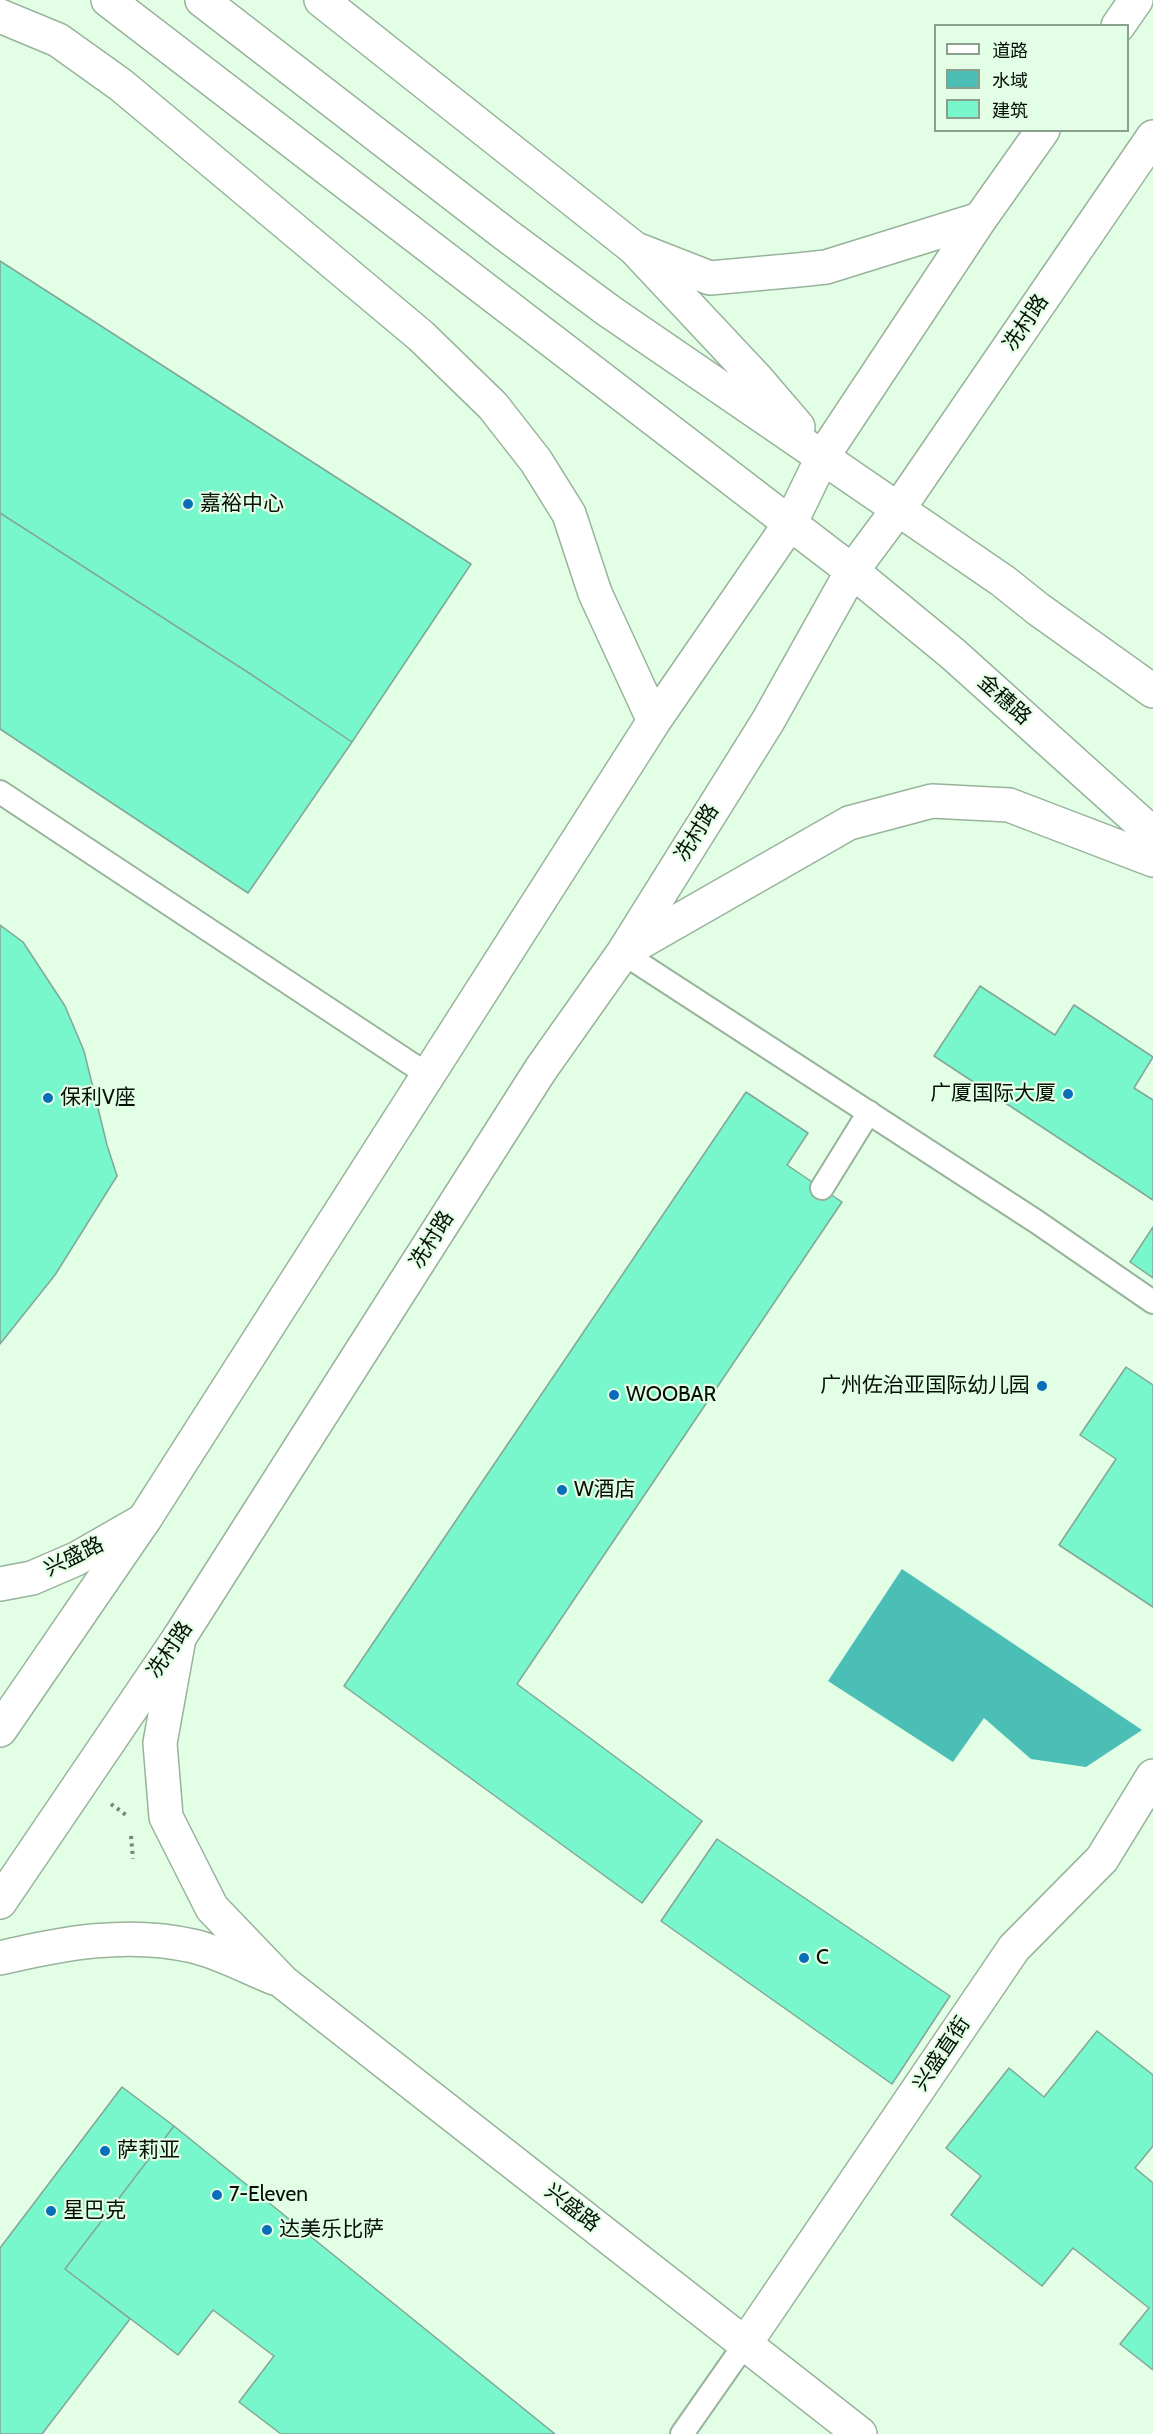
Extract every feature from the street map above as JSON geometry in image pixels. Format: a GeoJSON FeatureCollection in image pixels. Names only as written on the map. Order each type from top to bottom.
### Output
{"type":"FeatureCollection","features":[{"type":"Feature","properties":{"kind":"main road","name":"金穗路"},"geometry":{"type":"LineString","coordinates":[[108,0],[513,312],[791,522],[953,654],[1153,834]]}},
{"type":"Feature","properties":{"kind":"main road"},"geometry":{"type":"LineString","coordinates":[[202,0],[599,304],[1003,580],[1038,609],[1153,691]]}},
{"type":"Feature","properties":{"kind":"main road"},"geometry":{"type":"LineString","coordinates":[[321,0],[634,248],[756,378],[823,456]]}},
{"type":"Feature","properties":{"kind":"main road"},"geometry":{"type":"LineString","coordinates":[[1119,24],[1136,0]]}},
{"type":"Feature","properties":{"kind":"main road"},"geometry":{"type":"LineString","coordinates":[[0,16],[58,40],[121,85],[421,336],[493,406],[536,461],[569,514],[595,593],[654,721]]}},
{"type":"Feature","properties":{"kind":"main road"},"geometry":{"type":"LineString","coordinates":[[0,1730],[144,1520],[654,721],[791,522],[823,456],[980,219],[1042,132]]}},
{"type":"Feature","properties":{"kind":"main road","name":"冼村路"},"geometry":{"type":"LineString","coordinates":[[0,1902],[179,1638],[534,1079],[623,953],[768,721],[852,571],[899,508],[1153,137]]}},
{"type":"Feature","properties":{"kind":"main road"},"geometry":{"type":"LineString","coordinates":[[634,248],[710,278],[826,267],[980,219]]}},
{"type":"Feature","properties":{"kind":"main road"},"geometry":{"type":"LineString","coordinates":[[623,953],[849,823],[932,801],[1009,805],[1153,860]]}},
{"type":"Feature","properties":{"kind":"main road","name":"兴盛路"},"geometry":{"type":"LineString","coordinates":[[0,1584],[32,1578],[76,1559],[144,1520]]}},
{"type":"Feature","properties":{"kind":"main road"},"geometry":{"type":"LineString","coordinates":[[179,1638],[160,1743],[166,1817],[213,1908],[283,1982]]}},
{"type":"Feature","properties":{"kind":"main road","name":"兴盛直街"},"geometry":{"type":"LineString","coordinates":[[745,2344],[1014,1948],[1102,1858],[1153,1776]]}},
{"type":"Feature","properties":{"kind":"main road"},"geometry":{"type":"LineString","coordinates":[[0,1958],[62,1944],[140,1938],[194,1946],[283,1982]]}},
{"type":"Feature","properties":{"kind":"main road","name":"兴盛路"},"geometry":{"type":"LineString","coordinates":[[283,1982],[860,2434]]}},
{"type":"Feature","properties":{"kind":"lane"},"geometry":{"type":"LineString","coordinates":[[0,792],[428,1076]]}},
{"type":"Feature","properties":{"kind":"lane"},"geometry":{"type":"LineString","coordinates":[[623,953],[1037,1222],[1153,1302]]}},
{"type":"Feature","properties":{"kind":"lane"},"geometry":{"type":"LineString","coordinates":[[822,1188],[869,1112]]}},
{"type":"Feature","properties":{"kind":"lane"},"geometry":{"type":"LineString","coordinates":[[682,2434],[745,2344]]}},
{"type":"Feature","properties":{"kind":"water"},"geometry":{"type":"Polygon","coordinates":[[[902,1569],[1142,1730],[1086,1767],[1031,1759],[984,1718],[953,1762],[828,1681],[902,1569]]]}},
{"type":"Feature","properties":{"kind":"building","name":"嘉裕中心"},"geometry":{"type":"Polygon","coordinates":[[[0,261],[471,564],[352,742],[0,513],[0,261]]]}},
{"type":"Feature","properties":{"kind":"building"},"geometry":{"type":"Polygon","coordinates":[[[0,513],[352,742],[248,893],[0,729],[0,513]]]}},
{"type":"Feature","properties":{"kind":"building","name":"保利V座"},"geometry":{"type":"Polygon","coordinates":[[[0,925],[23,942],[65,1006],[84,1051],[117,1176],[55,1275],[0,1344],[0,925]]]}},
{"type":"Feature","properties":{"kind":"building","name":"广厦国际大厦"},"geometry":{"type":"Polygon","coordinates":[[[980,986],[1055,1035],[1074,1005],[1153,1057],[1134,1088],[1153,1100],[1153,1200],[934,1056],[980,986]]]}},
{"type":"Feature","properties":{"kind":"building","name":"W酒店"},"geometry":{"type":"Polygon","coordinates":[[[746,1092],[808,1133],[787,1165],[842,1202],[517,1684],[702,1821],[642,1903],[344,1686],[746,1092]]]}},
{"type":"Feature","properties":{"kind":"building"},"geometry":{"type":"Polygon","coordinates":[[[1153,1227],[1153,1278],[1130,1262],[1153,1227]]]}},
{"type":"Feature","properties":{"kind":"building"},"geometry":{"type":"Polygon","coordinates":[[[1126,1367],[1153,1385],[1153,1607],[1059,1545],[1116,1459],[1080,1435],[1126,1367]]]}},
{"type":"Feature","properties":{"kind":"building","name":"C"},"geometry":{"type":"Polygon","coordinates":[[[717,1839],[950,1996],[892,2084],[661,1921],[717,1839]]]}},
{"type":"Feature","properties":{"kind":"building"},"geometry":{"type":"Polygon","coordinates":[[[1097,2031],[1153,2075],[1153,2146],[1135,2168],[1153,2183],[1153,2370],[1120,2344],[1149,2308],[1073,2248],[1042,2286],[951,2215],[981,2176],[946,2148],[1009,2068],[1044,2097],[1097,2031]]]}},
{"type":"Feature","properties":{"kind":"building"},"geometry":{"type":"Polygon","coordinates":[[[122,2087],[174,2126],[65,2269],[130,2319],[42,2434],[0,2434],[0,2248],[122,2087]]]}},
{"type":"Feature","properties":{"kind":"building"},"geometry":{"type":"Polygon","coordinates":[[[174,2126],[555,2434],[281,2434],[239,2402],[274,2356],[213,2310],[178,2355],[65,2269],[174,2126]]]}},
{"type":"Feature","properties":{"kind":"place","name":"嘉裕中心"},"geometry":{"type":"Point","coordinates":[188,504]}},
{"type":"Feature","properties":{"kind":"place","name":"广厦国际大厦"},"geometry":{"type":"Point","coordinates":[1068,1094]}},
{"type":"Feature","properties":{"kind":"place","name":"保利V座"},"geometry":{"type":"Point","coordinates":[48,1098]}},
{"type":"Feature","properties":{"kind":"place","name":"广州佐治亚国际幼儿园"},"geometry":{"type":"Point","coordinates":[1042,1386]}},
{"type":"Feature","properties":{"kind":"place","name":"WOOBAR"},"geometry":{"type":"Point","coordinates":[614,1395]}},
{"type":"Feature","properties":{"kind":"place","name":"W酒店"},"geometry":{"type":"Point","coordinates":[562,1490]}},
{"type":"Feature","properties":{"kind":"place","name":"C"},"geometry":{"type":"Point","coordinates":[804,1958]}},
{"type":"Feature","properties":{"kind":"place","name":"萨莉亚"},"geometry":{"type":"Point","coordinates":[105,2151]}},
{"type":"Feature","properties":{"kind":"place","name":"7-Eleven"},"geometry":{"type":"Point","coordinates":[217,2195]}},
{"type":"Feature","properties":{"kind":"place","name":"星巴克"},"geometry":{"type":"Point","coordinates":[51,2211]}},
{"type":"Feature","properties":{"kind":"place","name":"达美乐比萨"},"geometry":{"type":"Point","coordinates":[267,2230]}}]}
